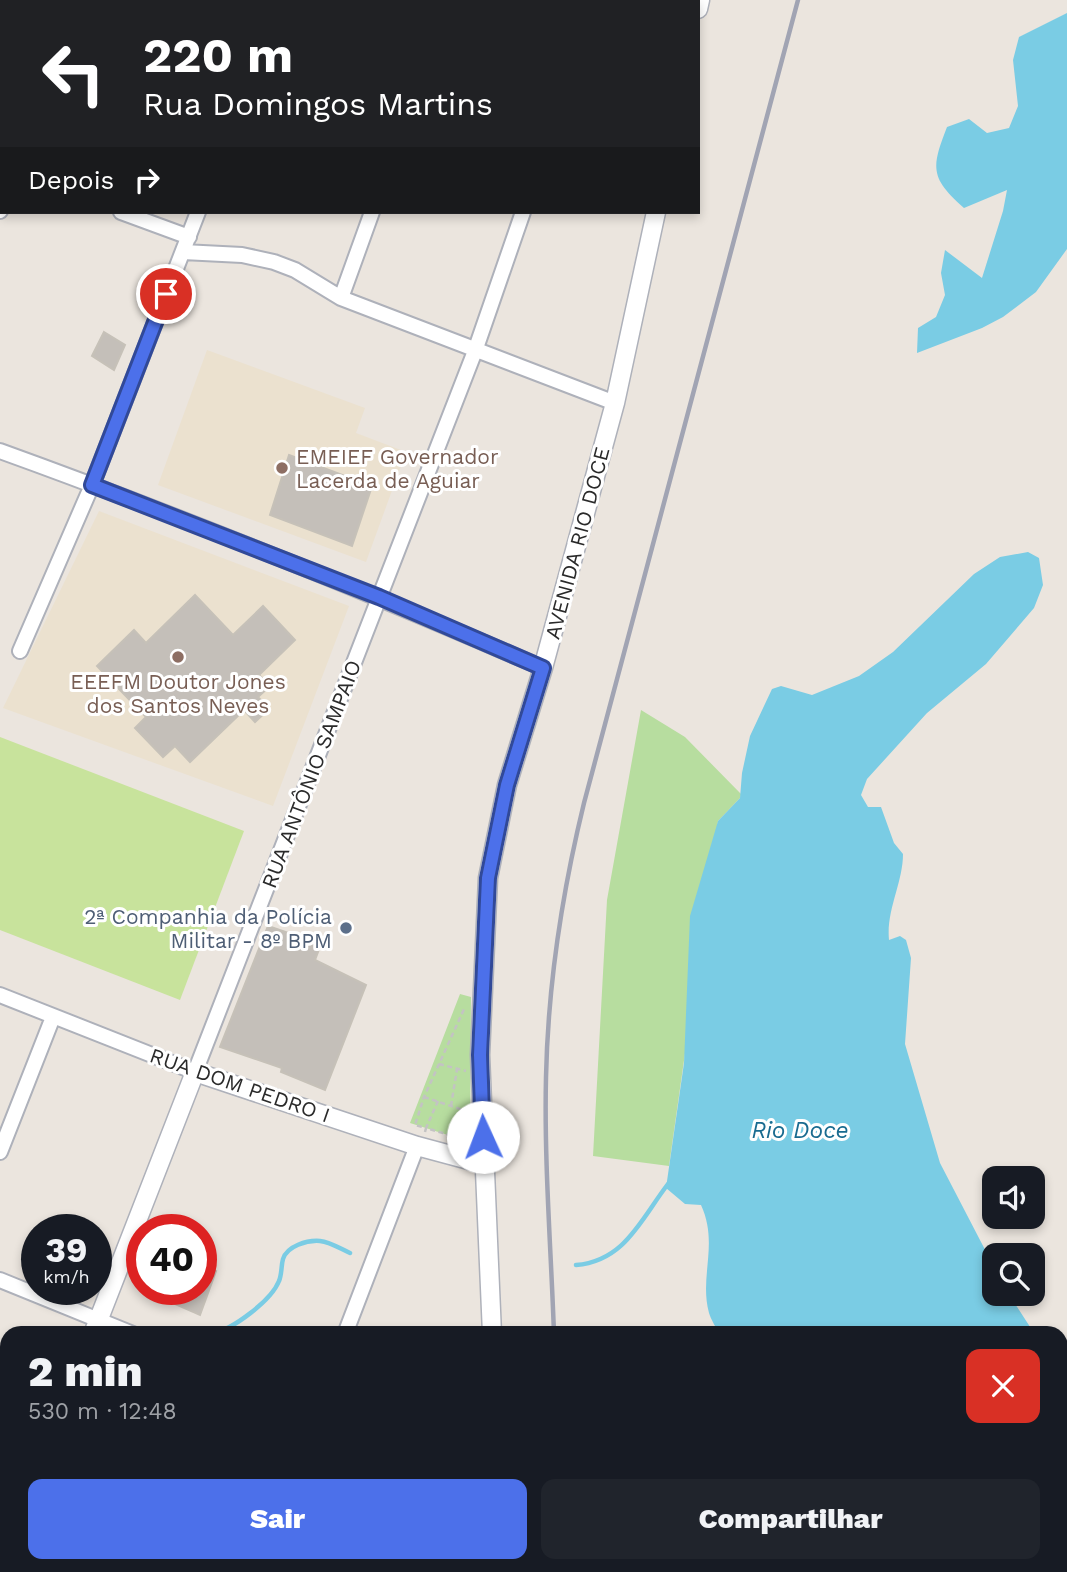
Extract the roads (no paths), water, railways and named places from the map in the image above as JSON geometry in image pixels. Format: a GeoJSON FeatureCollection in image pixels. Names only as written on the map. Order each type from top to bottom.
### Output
{"type":"FeatureCollection","features":[{"type":"Feature","properties":{"kind":"street"},"geometry":{"type":"LineString","coordinates":[[126,214],[189,237]]}},
{"type":"Feature","properties":{"kind":"street"},"geometry":{"type":"LineString","coordinates":[[20,651],[92,485],[197,214]]}},
{"type":"Feature","properties":{"kind":"street"},"geometry":{"type":"LineString","coordinates":[[341,298],[372,214]]}},
{"type":"Feature","properties":{"kind":"street","name":"RUA ANTÔNIO SAMPAIO"},"geometry":{"type":"LineString","coordinates":[[96,1326],[475,351],[522,214]]}},
{"type":"Feature","properties":{"kind":"street","name":"AVENIDA RIO DOCE"},"geometry":{"type":"LineString","coordinates":[[492,1326],[480,1055],[488,878],[507,785],[543,668],[615,403],[656,214]]}},
{"type":"Feature","properties":{"kind":"street"},"geometry":{"type":"LineString","coordinates":[[183,253],[242,255],[274,262],[295,270],[341,298],[615,403]]}},
{"type":"Feature","properties":{"kind":"street"},"geometry":{"type":"LineString","coordinates":[[2,456],[92,485],[379,597],[543,668]]}},
{"type":"Feature","properties":{"kind":"street","name":"RUA DOM PEDRO I"},"geometry":{"type":"LineString","coordinates":[[0,995],[195,1072],[417,1146],[484,1164]]}},
{"type":"Feature","properties":{"kind":"street"},"geometry":{"type":"LineString","coordinates":[[0,1152],[53,1017]]}},
{"type":"Feature","properties":{"kind":"street"},"geometry":{"type":"LineString","coordinates":[[348,1326],[417,1146]]}},
{"type":"Feature","properties":{"kind":"street"},"geometry":{"type":"LineString","coordinates":[[0,1280],[94,1326]]}},
{"type":"Feature","properties":{"kind":"water"},"geometry":{"type":"Polygon","coordinates":[[[1067,13],[1067,249],[1036,292],[1003,317],[917,353],[918,328],[936,317],[945,295],[941,273],[945,250],[982,278],[1007,190],[964,208],[953,198],[939,180],[936,163],[947,127],[969,119],[987,133],[1009,128],[1018,106],[1013,60],[1019,37],[1067,13]]]}},
{"type":"Feature","properties":{"kind":"water","name":"Rio Doce"},"geometry":{"type":"Polygon","coordinates":[[[1028,552],[1039,558],[1043,585],[1034,608],[986,664],[927,713],[867,779],[861,795],[868,807],[881,807],[894,843],[903,854],[890,918],[889,940],[900,936],[906,940],[911,958],[905,1044],[940,1163],[982,1244],[982,1306],[1016,1306],[1029,1326],[715,1326],[710,1316],[707,1299],[709,1247],[706,1219],[701,1205],[685,1204],[666,1188],[684,1063],[690,916],[718,821],[740,798],[750,736],[772,689],[781,686],[812,695],[859,676],[893,652],[974,574],[1000,557],[1028,552]]]}},
{"type":"Feature","properties":{"kind":"waterway"},"geometry":{"type":"LineString","coordinates":[[576,1265],[593,1262],[620,1247],[668,1184]]}},
{"type":"Feature","properties":{"kind":"waterway"},"geometry":{"type":"LineString","coordinates":[[230,1326],[260,1305],[275,1289],[281,1276],[285,1254],[293,1247],[320,1241],[350,1253]]}},
{"type":"Feature","properties":{"kind":"railway"},"geometry":{"type":"LineString","coordinates":[[554,1326],[547,1173],[547,1042],[553,973],[569,871],[584,803],[798,0]]}},
{"type":"Feature","properties":{"kind":"place","name":"EMEIEF Governador Lacerda de Aguiar"},"geometry":{"type":"Point","coordinates":[282,468]}},
{"type":"Feature","properties":{"kind":"place","name":"EEEFM Doutor Jones dos Santos Neves"},"geometry":{"type":"Point","coordinates":[178,657]}},
{"type":"Feature","properties":{"kind":"place","name":"2ª Companhia da Polícia Militar - 8º BPM"},"geometry":{"type":"Point","coordinates":[346,928]}}]}
